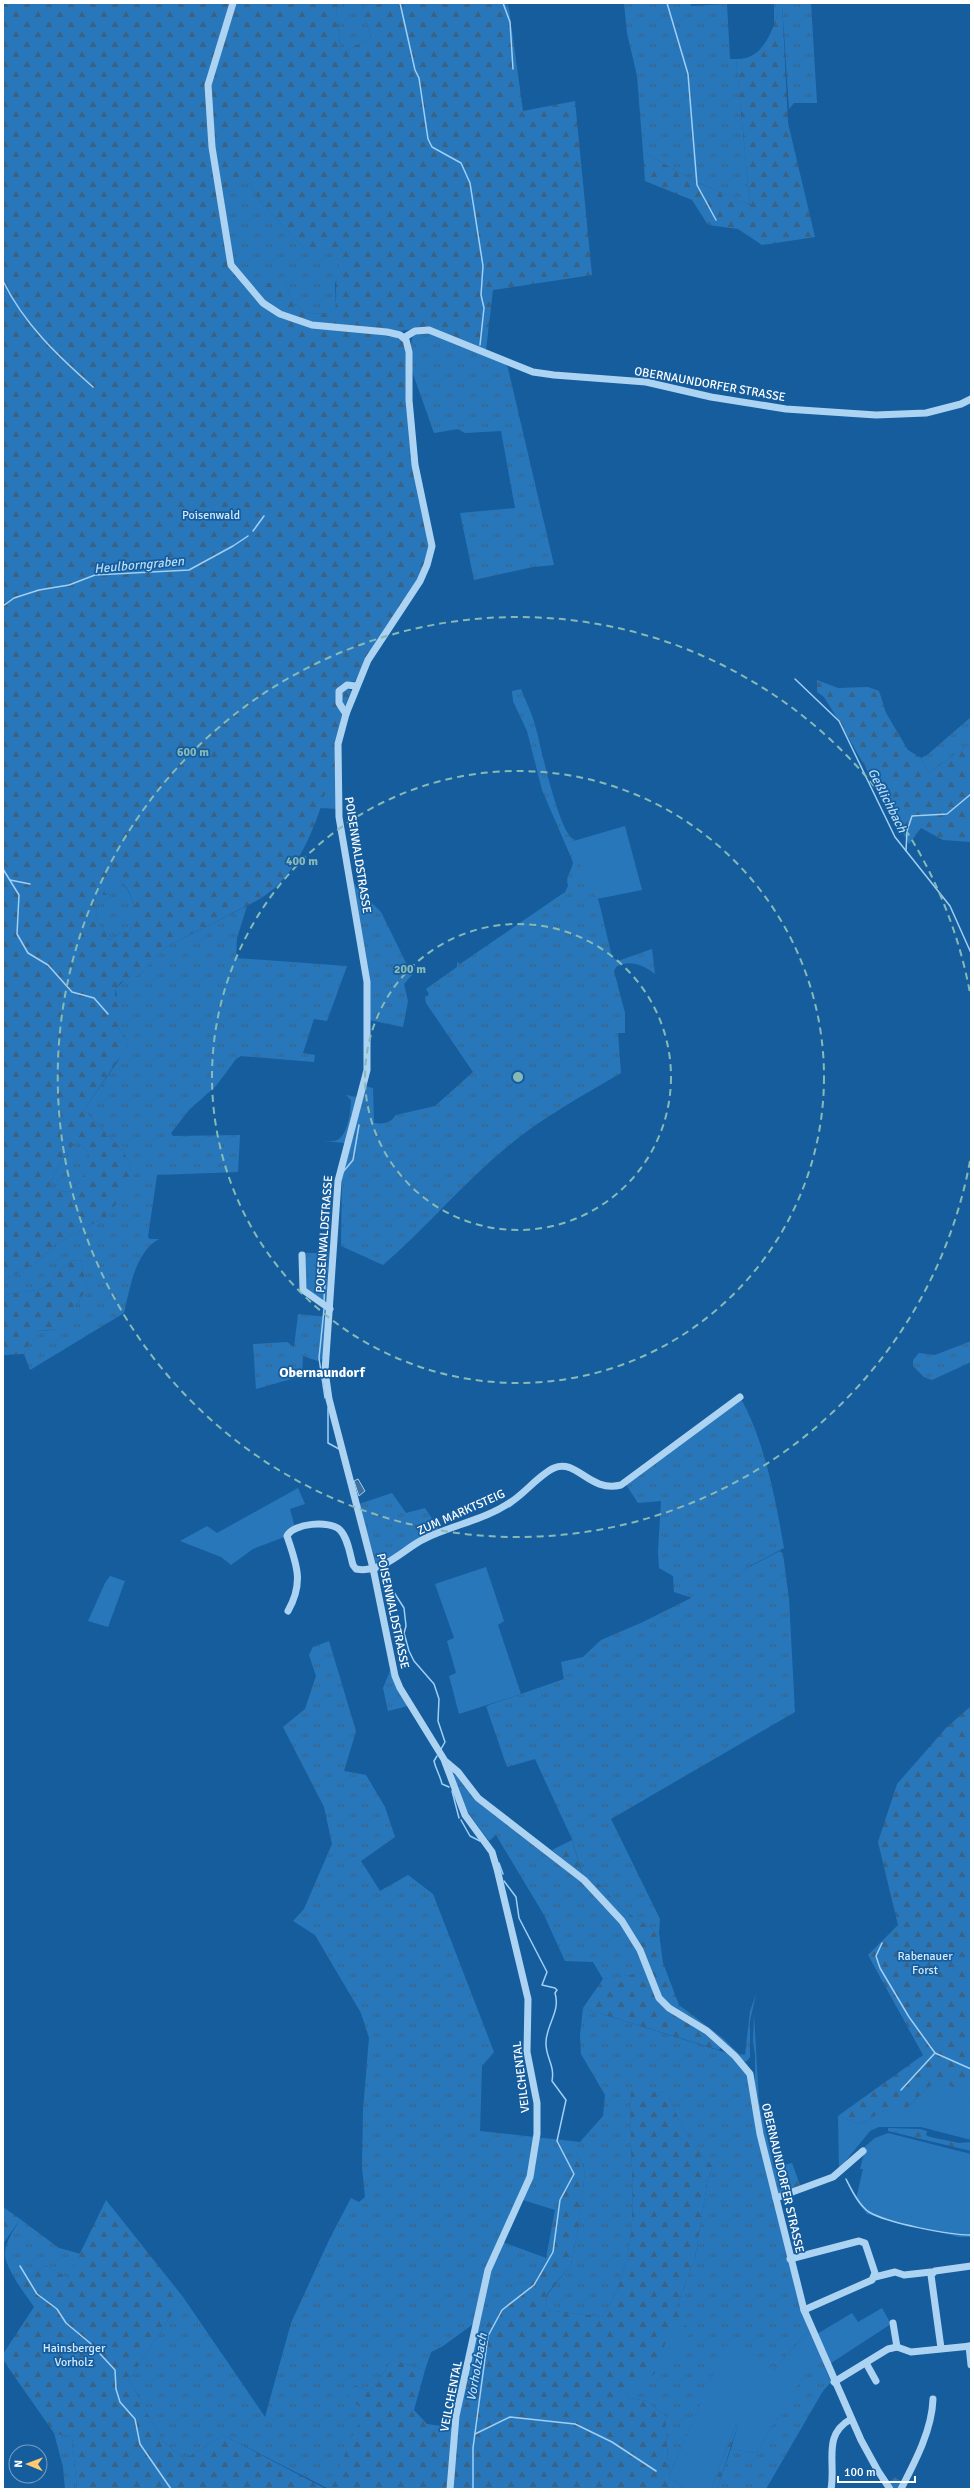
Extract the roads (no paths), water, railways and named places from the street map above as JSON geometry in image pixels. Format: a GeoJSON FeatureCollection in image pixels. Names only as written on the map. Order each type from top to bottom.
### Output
{"type":"FeatureCollection","features":[{"type":"Feature","properties":{"kind":"street"},"geometry":{"type":"LineString","coordinates":[[233,3],[208,84],[212,147],[231,265],[263,303],[280,314],[312,325],[387,332],[404,337]]}},
{"type":"Feature","properties":{"kind":"street","name":"OBERNAUNDORFER STRASSE"},"geometry":{"type":"LineString","coordinates":[[404,337],[415,331],[429,330],[533,372],[646,382],[711,397],[786,409],[876,415],[926,414],[971,399]]}},
{"type":"Feature","properties":{"kind":"street","name":"POISENWALDSTRASSE"},"geometry":{"type":"LineString","coordinates":[[404,337],[409,352],[409,404],[415,465],[431,551],[420,582],[368,660],[356,686],[346,714],[337,756],[339,817],[364,963],[366,1070],[338,1181],[326,1372],[329,1399],[376,1566],[400,1688],[445,1761],[458,1772],[485,1804],[557,1857]]}},
{"type":"Feature","properties":{"kind":"street"},"geometry":{"type":"LineString","coordinates":[[346,714],[339,703],[339,691],[347,685],[356,686]]}},
{"type":"Feature","properties":{"kind":"street","name":"POISENWALDSTRASSE"},"geometry":{"type":"LineString","coordinates":[[302,1255],[303,1290],[330,1309]]}},
{"type":"Feature","properties":{"kind":"street","name":"ZUM MARKTSTEIG"},"geometry":{"type":"LineString","coordinates":[[288,1611],[297,1594],[298,1573],[287,1536],[295,1528],[325,1523],[333,1525],[341,1531],[353,1565],[356,1569],[376,1566],[394,1559],[422,1540],[503,1507],[554,1468],[571,1468],[603,1487],[621,1485],[740,1397]]}},
{"type":"Feature","properties":{"kind":"street","name":"VEILCHENTAL"},"geometry":{"type":"LineString","coordinates":[[445,1761],[465,1815],[492,1852],[497,1869],[528,1999],[527,2052],[537,2104],[537,2134],[530,2177],[491,2260],[485,2282],[456,2416],[450,2489]]}},
{"type":"Feature","properties":{"kind":"street","name":"OBERNAUNDORFER STRASSE"},"geometry":{"type":"LineString","coordinates":[[557,1857],[584,1880],[622,1920],[640,1950],[659,1998],[669,2008],[707,2031],[735,2056],[750,2074],[760,2134],[790,2259],[804,2310],[851,2419],[878,2471],[890,2489]]}},
{"type":"Feature","properties":{"kind":"street"},"geometry":{"type":"LineString","coordinates":[[776,2198],[833,2177],[863,2151]]}},
{"type":"Feature","properties":{"kind":"street"},"geometry":{"type":"LineString","coordinates":[[790,2259],[859,2241],[865,2243],[874,2277]]}},
{"type":"Feature","properties":{"kind":"street"},"geometry":{"type":"LineString","coordinates":[[941,2348],[931,2275],[935,2270],[971,2266]]}},
{"type":"Feature","properties":{"kind":"street"},"geometry":{"type":"LineString","coordinates":[[804,2310],[874,2277],[895,2272],[904,2275],[930,2272]]}},
{"type":"Feature","properties":{"kind":"street"},"geometry":{"type":"LineString","coordinates":[[893,2323],[897,2347]]}},
{"type":"Feature","properties":{"kind":"street"},"geometry":{"type":"LineString","coordinates":[[834,2382],[888,2349],[897,2347],[911,2352],[970,2346],[971,2365]]}},
{"type":"Feature","properties":{"kind":"street"},"geometry":{"type":"LineString","coordinates":[[866,2363],[876,2381]]}},
{"type":"Feature","properties":{"kind":"street"},"geometry":{"type":"LineString","coordinates":[[901,2489],[923,2441],[932,2416],[933,2399]]}},
{"type":"Feature","properties":{"kind":"street"},"geometry":{"type":"LineString","coordinates":[[831,2489],[834,2435],[840,2425],[851,2419]]}},
{"type":"Feature","properties":{"kind":"water"},"geometry":{"type":"Polygon","coordinates":[[[358,1479],[365,1491],[359,1496],[354,1481],[358,1479]]]}},
{"type":"Feature","properties":{"kind":"waterway"},"geometry":{"type":"LineString","coordinates":[[400,3],[415,70],[419,78],[428,139],[432,147],[461,163],[470,183],[483,266],[481,295],[484,308],[480,345]]}},
{"type":"Feature","properties":{"kind":"waterway"},"geometry":{"type":"LineString","coordinates":[[503,3],[510,22],[513,69]]}},
{"type":"Feature","properties":{"kind":"waterway"},"geometry":{"type":"LineString","coordinates":[[667,3],[688,74],[697,185],[716,220]]}},
{"type":"Feature","properties":{"kind":"waterway"},"geometry":{"type":"LineString","coordinates":[[3,281],[11,297],[31,325],[55,351],[93,387]]}},
{"type":"Feature","properties":{"kind":"waterway","name":"Heulborngraben"},"geometry":{"type":"LineString","coordinates":[[253,531],[264,516]]}},
{"type":"Feature","properties":{"kind":"waterway","name":"Heulborngraben"},"geometry":{"type":"LineString","coordinates":[[3,606],[14,598],[39,590],[69,585],[95,575],[189,570],[248,536]]}},
{"type":"Feature","properties":{"kind":"waterway","name":"Geßlichbach"},"geometry":{"type":"LineString","coordinates":[[795,679],[839,721],[895,837],[950,906],[971,953]]}},
{"type":"Feature","properties":{"kind":"waterway"},"geometry":{"type":"LineString","coordinates":[[906,851],[907,831],[912,816],[947,814],[971,794]]}},
{"type":"Feature","properties":{"kind":"waterway"},"geometry":{"type":"LineString","coordinates":[[3,869],[19,895],[17,934],[28,953],[48,965],[72,992],[94,998],[108,1014]]}},
{"type":"Feature","properties":{"kind":"waterway"},"geometry":{"type":"LineString","coordinates":[[10,880],[30,884]]}},
{"type":"Feature","properties":{"kind":"waterway","name":"Vorholzbach"},"geometry":{"type":"LineString","coordinates":[[343,1172],[353,1160],[359,1125]]}},
{"type":"Feature","properties":{"kind":"waterway","name":"Vorholzbach"},"geometry":{"type":"LineString","coordinates":[[324,1301],[327,1249]]}},
{"type":"Feature","properties":{"kind":"waterway","name":"Vorholzbach"},"geometry":{"type":"LineString","coordinates":[[324,1309],[319,1358],[325,1398]]}},
{"type":"Feature","properties":{"kind":"waterway","name":"Vorholzbach"},"geometry":{"type":"LineString","coordinates":[[328,1408],[328,1443],[339,1449]]}},
{"type":"Feature","properties":{"kind":"waterway","name":"Vorholzbach"},"geometry":{"type":"LineString","coordinates":[[379,1569],[404,1608],[406,1626],[404,1633],[409,1651],[414,1661],[434,1684],[439,1699],[438,1721],[445,1742],[441,1749]]}},
{"type":"Feature","properties":{"kind":"waterway","name":"Vorholzbach"},"geometry":{"type":"LineString","coordinates":[[437,1756],[434,1761],[442,1784],[449,1787]]}},
{"type":"Feature","properties":{"kind":"waterway"},"geometry":{"type":"LineString","coordinates":[[452,1791],[459,1818]]}},
{"type":"Feature","properties":{"kind":"waterway"},"geometry":{"type":"LineString","coordinates":[[461,1820],[470,1836],[480,1841]]}},
{"type":"Feature","properties":{"kind":"waterway","name":"Vorholzbach"},"geometry":{"type":"LineString","coordinates":[[499,1863],[503,1874]]}},
{"type":"Feature","properties":{"kind":"waterway","name":"Vorholzbach"},"geometry":{"type":"LineString","coordinates":[[473,2489],[473,2448],[488,2336],[502,2310],[534,2285],[553,2252],[560,2200],[574,2174],[557,2141],[566,2100],[552,2081],[553,2075],[546,2049],[546,2037],[555,2013],[555,1993],[557,1990],[555,1988],[542,1985],[547,1972],[519,1918],[516,1897],[504,1881]]}},
{"type":"Feature","properties":{"kind":"waterway"},"geometry":{"type":"LineString","coordinates":[[882,1943],[876,1956],[880,1968],[909,2017],[935,2053],[971,2069]]}},
{"type":"Feature","properties":{"kind":"waterway"},"geometry":{"type":"LineString","coordinates":[[901,2090],[935,2053]]}},
{"type":"Feature","properties":{"kind":"waterway"},"geometry":{"type":"LineString","coordinates":[[846,2179],[862,2206],[869,2212],[889,2220],[918,2228],[971,2235]]}},
{"type":"Feature","properties":{"kind":"waterway"},"geometry":{"type":"LineString","coordinates":[[20,2266],[37,2294],[57,2309],[66,2323],[90,2343],[115,2370],[116,2389],[120,2402],[135,2419],[140,2444],[171,2489]]}},
{"type":"Feature","properties":{"kind":"waterway"},"geometry":{"type":"LineString","coordinates":[[475,2434],[510,2417],[575,2424],[612,2442],[656,2471]]}},
{"type":"Feature","properties":{"kind":"district","name":"Obernaundorf"},"geometry":{"type":"Point","coordinates":[322,1372]}},
{"type":"Feature","properties":{"kind":"park label","name":"Poisenwald"},"geometry":{"type":"Point","coordinates":[211,515]}},
{"type":"Feature","properties":{"kind":"park label","name":"Rabenauer Forst"},"geometry":{"type":"Point","coordinates":[925,1963]}},
{"type":"Feature","properties":{"kind":"park label","name":"Hainsberger Vorholz"},"geometry":{"type":"Point","coordinates":[74,2355]}}]}
